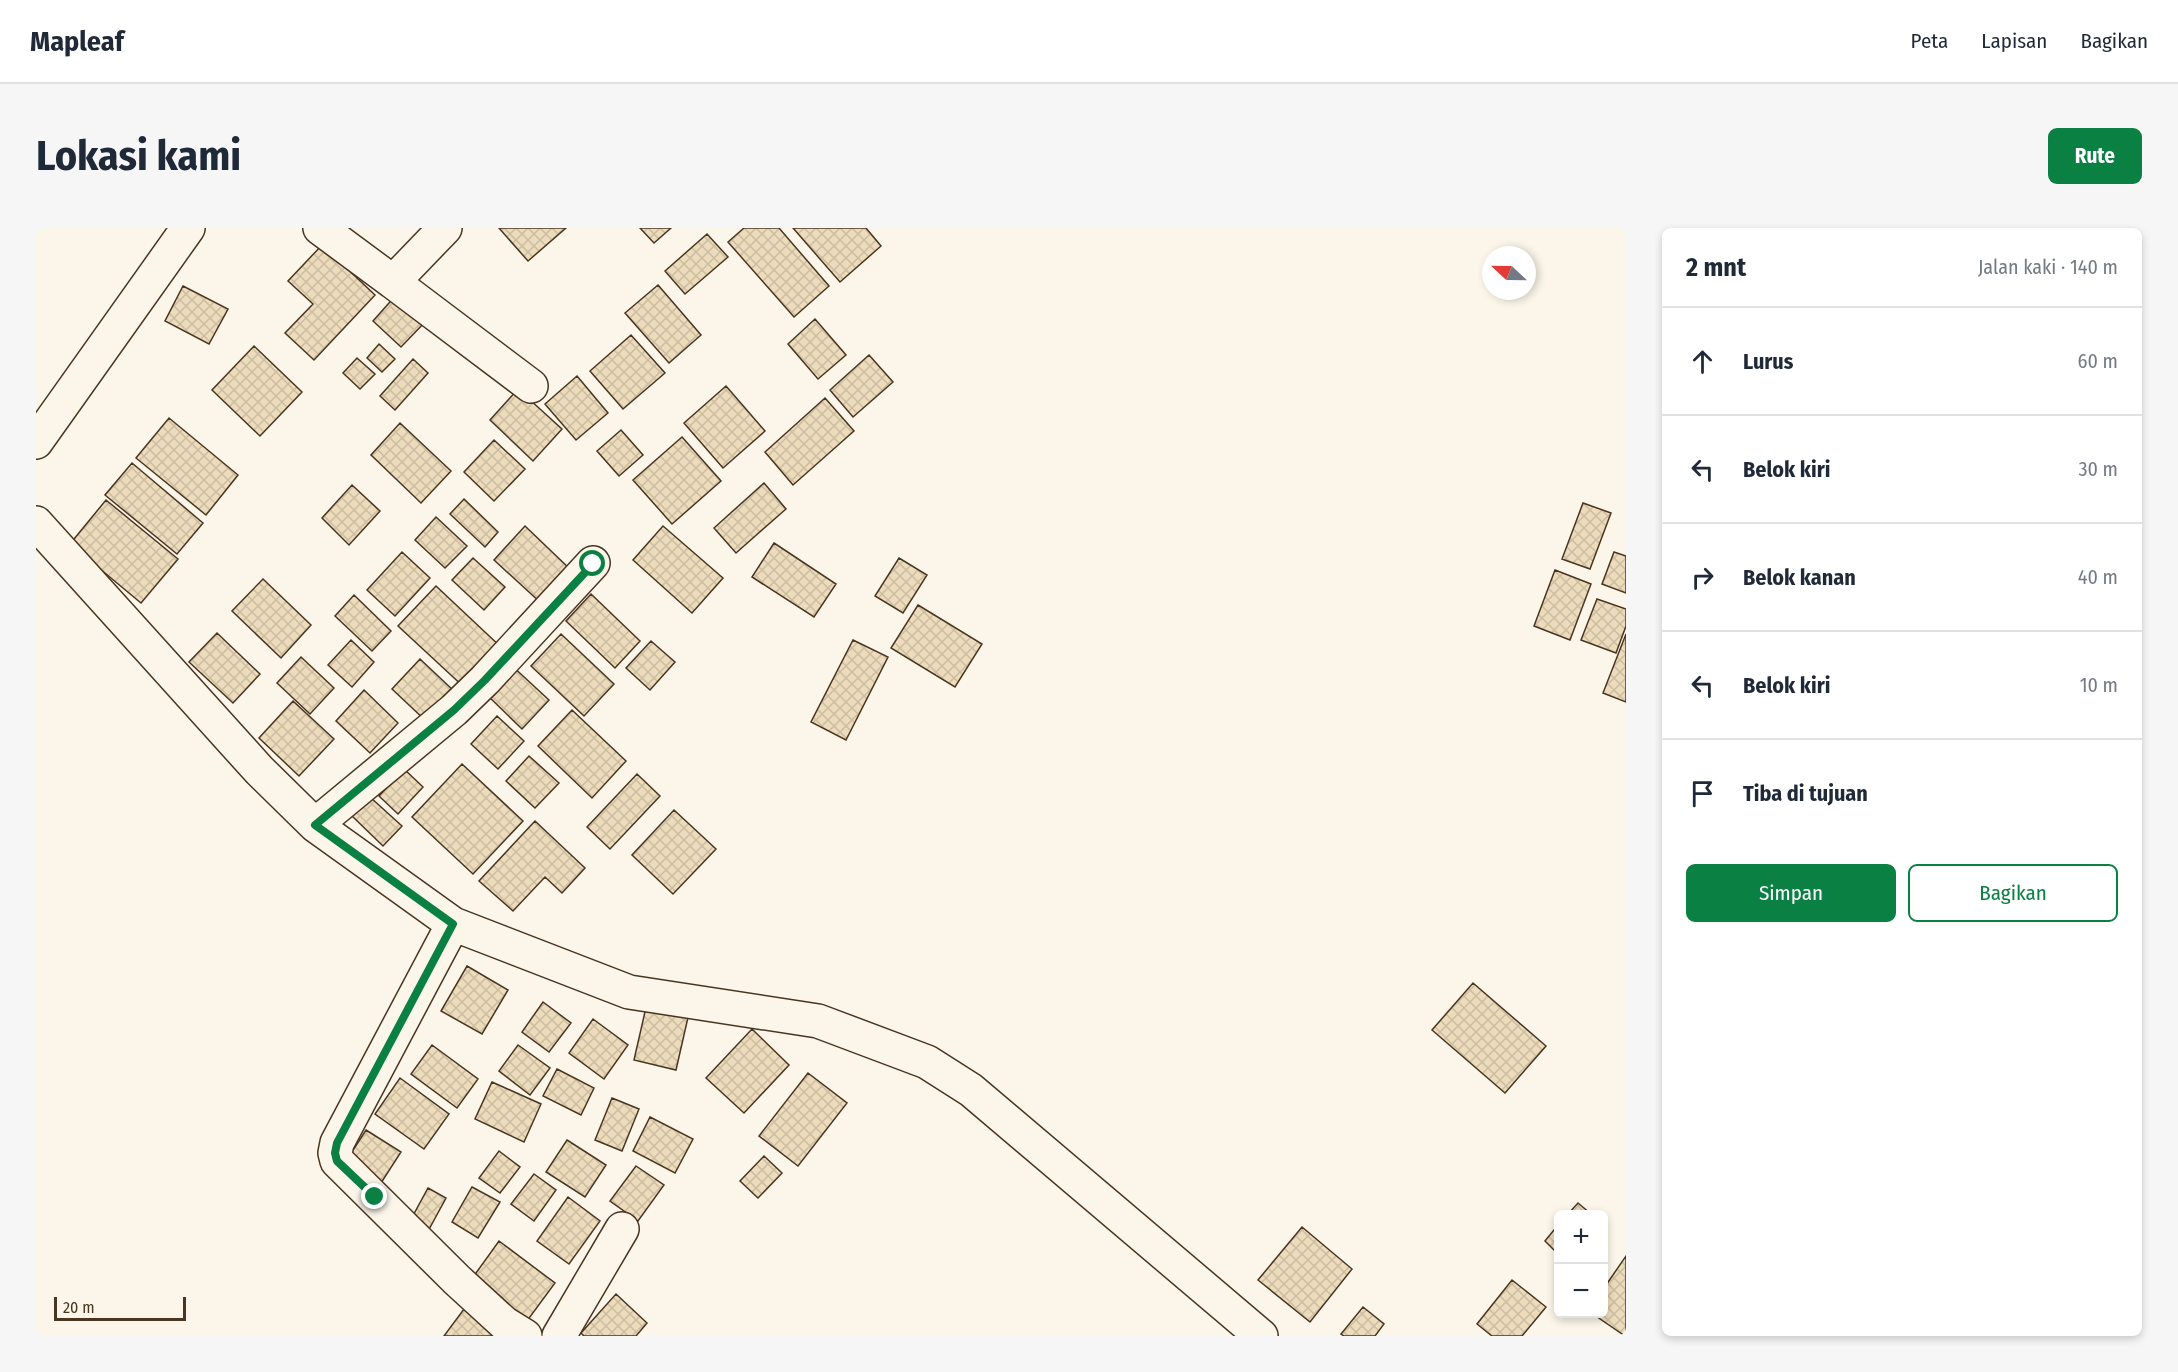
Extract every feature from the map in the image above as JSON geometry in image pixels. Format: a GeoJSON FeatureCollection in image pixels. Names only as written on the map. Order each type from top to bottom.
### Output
{"type":"FeatureCollection","features":[{"type":"Feature","properties":{"kind":"street"},"geometry":{"type":"LineString","coordinates":[[36,442],[188,228]]}},
{"type":"Feature","properties":{"kind":"street"},"geometry":{"type":"LineString","coordinates":[[320,228],[531,386]]}},
{"type":"Feature","properties":{"kind":"street"},"geometry":{"type":"LineString","coordinates":[[393,282],[445,228]]}},
{"type":"Feature","properties":{"kind":"street"},"geometry":{"type":"LineString","coordinates":[[36,523],[259,770],[315,825],[453,924],[628,992],[818,1022],[927,1062],[971,1090],[1261,1336]]}},
{"type":"Feature","properties":{"kind":"street"},"geometry":{"type":"LineString","coordinates":[[315,825],[454,710],[593,564]]}},
{"type":"Feature","properties":{"kind":"street"},"geometry":{"type":"LineString","coordinates":[[453,924],[337,1143],[335,1153],[337,1161],[457,1280],[504,1323],[525,1336]]}},
{"type":"Feature","properties":{"kind":"street"},"geometry":{"type":"LineString","coordinates":[[559,1336],[622,1229]]}},
{"type":"Feature","properties":{"kind":"building"},"geometry":{"type":"Polygon","coordinates":[[[499,228],[566,228],[528,261],[499,228]]]}},
{"type":"Feature","properties":{"kind":"building"},"geometry":{"type":"Polygon","coordinates":[[[640,228],[671,228],[654,243],[640,228]]]}},
{"type":"Feature","properties":{"kind":"building"},"geometry":{"type":"Polygon","coordinates":[[[744,228],[779,228],[829,286],[794,317],[728,242],[744,228]]]}},
{"type":"Feature","properties":{"kind":"building"},"geometry":{"type":"Polygon","coordinates":[[[793,228],[866,228],[881,246],[840,282],[793,228]]]}},
{"type":"Feature","properties":{"kind":"building"},"geometry":{"type":"Polygon","coordinates":[[[707,234],[728,257],[685,294],[665,271],[707,234]]]}},
{"type":"Feature","properties":{"kind":"building"},"geometry":{"type":"Polygon","coordinates":[[[322,245],[375,295],[314,360],[285,333],[313,304],[288,281],[322,245]]]}},
{"type":"Feature","properties":{"kind":"building"},"geometry":{"type":"Polygon","coordinates":[[[658,285],[701,335],[669,363],[625,313],[658,285]]]}},
{"type":"Feature","properties":{"kind":"building"},"geometry":{"type":"Polygon","coordinates":[[[183,286],[228,309],[209,344],[165,321],[183,286]]]}},
{"type":"Feature","properties":{"kind":"building"},"geometry":{"type":"Polygon","coordinates":[[[397,294],[426,321],[401,347],[373,321],[397,294]]]}},
{"type":"Feature","properties":{"kind":"building"},"geometry":{"type":"Polygon","coordinates":[[[815,319],[846,355],[818,379],[788,344],[815,319]]]}},
{"type":"Feature","properties":{"kind":"building"},"geometry":{"type":"Polygon","coordinates":[[[631,335],[665,373],[623,409],[590,371],[631,335]]]}},
{"type":"Feature","properties":{"kind":"building"},"geometry":{"type":"Polygon","coordinates":[[[379,344],[395,359],[382,372],[367,358],[379,344]]]}},
{"type":"Feature","properties":{"kind":"building"},"geometry":{"type":"Polygon","coordinates":[[[254,346],[302,392],[260,436],[212,390],[254,346]]]}},
{"type":"Feature","properties":{"kind":"building"},"geometry":{"type":"Polygon","coordinates":[[[869,355],[893,382],[853,417],[830,390],[869,355]]]}},
{"type":"Feature","properties":{"kind":"building"},"geometry":{"type":"Polygon","coordinates":[[[357,358],[375,374],[360,389],[343,373],[357,358]]]}},
{"type":"Feature","properties":{"kind":"building"},"geometry":{"type":"Polygon","coordinates":[[[413,359],[428,373],[395,410],[380,396],[413,359]]]}},
{"type":"Feature","properties":{"kind":"building"},"geometry":{"type":"Polygon","coordinates":[[[577,376],[608,413],[576,440],[545,404],[577,376]]]}},
{"type":"Feature","properties":{"kind":"building"},"geometry":{"type":"Polygon","coordinates":[[[726,386],[765,431],[723,468],[684,423],[726,386]]]}},
{"type":"Feature","properties":{"kind":"building"},"geometry":{"type":"Polygon","coordinates":[[[518,389],[562,429],[533,461],[490,420],[518,389]]]}},
{"type":"Feature","properties":{"kind":"building"},"geometry":{"type":"Polygon","coordinates":[[[825,398],[854,431],[793,485],[765,452],[825,398]]]}},
{"type":"Feature","properties":{"kind":"building"},"geometry":{"type":"Polygon","coordinates":[[[169,418],[238,475],[206,515],[136,458],[169,418]]]}},
{"type":"Feature","properties":{"kind":"building"},"geometry":{"type":"Polygon","coordinates":[[[400,423],[451,471],[421,503],[371,455],[400,423]]]}},
{"type":"Feature","properties":{"kind":"building"},"geometry":{"type":"Polygon","coordinates":[[[621,430],[643,455],[619,476],[597,451],[621,430]]]}},
{"type":"Feature","properties":{"kind":"building"},"geometry":{"type":"Polygon","coordinates":[[[682,437],[721,481],[672,524],[633,480],[682,437]]]}},
{"type":"Feature","properties":{"kind":"building"},"geometry":{"type":"Polygon","coordinates":[[[494,440],[525,469],[494,501],[464,472],[494,440]]]}},
{"type":"Feature","properties":{"kind":"building"},"geometry":{"type":"Polygon","coordinates":[[[132,463],[203,523],[177,554],[105,495],[132,463]]]}},
{"type":"Feature","properties":{"kind":"building"},"geometry":{"type":"Polygon","coordinates":[[[764,483],[786,509],[736,553],[714,528],[764,483]]]}},
{"type":"Feature","properties":{"kind":"building"},"geometry":{"type":"Polygon","coordinates":[[[352,485],[380,511],[349,545],[322,518],[352,485]]]}},
{"type":"Feature","properties":{"kind":"building"},"geometry":{"type":"Polygon","coordinates":[[[464,499],[498,532],[485,547],[450,514],[464,499]]]}},
{"type":"Feature","properties":{"kind":"building"},"geometry":{"type":"Polygon","coordinates":[[[106,500],[178,559],[141,603],[70,544],[106,500]]]}},
{"type":"Feature","properties":{"kind":"building"},"geometry":{"type":"Polygon","coordinates":[[[1583,503],[1611,513],[1590,569],[1562,559],[1583,503]]]}},
{"type":"Feature","properties":{"kind":"building"},"geometry":{"type":"Polygon","coordinates":[[[436,517],[467,546],[445,568],[415,540],[436,517]]]}},
{"type":"Feature","properties":{"kind":"building"},"geometry":{"type":"Polygon","coordinates":[[[525,526],[572,571],[542,604],[494,560],[525,526]]]}},
{"type":"Feature","properties":{"kind":"building"},"geometry":{"type":"Polygon","coordinates":[[[663,526],[723,578],[692,613],[633,560],[663,526]]]}},
{"type":"Feature","properties":{"kind":"building"},"geometry":{"type":"Polygon","coordinates":[[[774,543],[836,584],[814,617],[752,577],[774,543]]]}},
{"type":"Feature","properties":{"kind":"building"},"geometry":{"type":"Polygon","coordinates":[[[402,552],[430,578],[395,616],[367,590],[402,552]]]}},
{"type":"Feature","properties":{"kind":"building"},"geometry":{"type":"Polygon","coordinates":[[[1614,552],[1626,556],[1626,593],[1602,584],[1614,552]]]}},
{"type":"Feature","properties":{"kind":"building"},"geometry":{"type":"Polygon","coordinates":[[[473,558],[505,587],[484,610],[452,580],[473,558]]]}},
{"type":"Feature","properties":{"kind":"building"},"geometry":{"type":"Polygon","coordinates":[[[899,558],[927,575],[903,613],[875,596],[899,558]]]}},
{"type":"Feature","properties":{"kind":"building"},"geometry":{"type":"Polygon","coordinates":[[[1555,570],[1591,584],[1570,640],[1534,626],[1555,570]]]}},
{"type":"Feature","properties":{"kind":"building"},"geometry":{"type":"Polygon","coordinates":[[[263,579],[311,625],[281,658],[232,611],[263,579]]]}},
{"type":"Feature","properties":{"kind":"building"},"geometry":{"type":"Polygon","coordinates":[[[436,586],[503,649],[466,689],[398,626],[436,586]]]}},
{"type":"Feature","properties":{"kind":"building"},"geometry":{"type":"Polygon","coordinates":[[[591,594],[640,641],[615,668],[566,621],[591,594]]]}},
{"type":"Feature","properties":{"kind":"building"},"geometry":{"type":"Polygon","coordinates":[[[354,595],[391,631],[372,651],[335,616],[354,595]]]}},
{"type":"Feature","properties":{"kind":"building"},"geometry":{"type":"Polygon","coordinates":[[[1597,599],[1626,609],[1626,626],[1616,653],[1581,640],[1597,599]]]}},
{"type":"Feature","properties":{"kind":"building"},"geometry":{"type":"Polygon","coordinates":[[[918,605],[982,644],[955,687],[891,648],[918,605]]]}},
{"type":"Feature","properties":{"kind":"building"},"geometry":{"type":"Polygon","coordinates":[[[217,633],[260,674],[233,703],[189,662],[217,633]]]}},
{"type":"Feature","properties":{"kind":"building"},"geometry":{"type":"Polygon","coordinates":[[[561,634],[614,684],[584,716],[531,666],[561,634]]]}},
{"type":"Feature","properties":{"kind":"building"},"geometry":{"type":"Polygon","coordinates":[[[1626,634],[1626,702],[1603,693],[1626,634]]]}},
{"type":"Feature","properties":{"kind":"building"},"geometry":{"type":"Polygon","coordinates":[[[351,640],[374,662],[352,687],[328,665],[351,640]]]}},
{"type":"Feature","properties":{"kind":"building"},"geometry":{"type":"Polygon","coordinates":[[[853,640],[888,657],[846,740],[811,722],[853,640]]]}},
{"type":"Feature","properties":{"kind":"building"},"geometry":{"type":"Polygon","coordinates":[[[651,641],[675,662],[650,690],[626,668],[651,641]]]}},
{"type":"Feature","properties":{"kind":"building"},"geometry":{"type":"Polygon","coordinates":[[[301,657],[334,688],[310,714],[277,683],[301,657]]]}},
{"type":"Feature","properties":{"kind":"building"},"geometry":{"type":"Polygon","coordinates":[[[420,659],[455,692],[427,722],[392,689],[420,659]]]}},
{"type":"Feature","properties":{"kind":"building"},"geometry":{"type":"Polygon","coordinates":[[[510,664],[549,700],[522,729],[484,692],[510,664]]]}},
{"type":"Feature","properties":{"kind":"building"},"geometry":{"type":"Polygon","coordinates":[[[364,690],[398,723],[370,753],[336,721],[364,690]]]}},
{"type":"Feature","properties":{"kind":"building"},"geometry":{"type":"Polygon","coordinates":[[[293,701],[334,739],[299,776],[259,738],[293,701]]]}},
{"type":"Feature","properties":{"kind":"building"},"geometry":{"type":"Polygon","coordinates":[[[572,710],[626,761],[592,798],[538,746],[572,710]]]}},
{"type":"Feature","properties":{"kind":"building"},"geometry":{"type":"Polygon","coordinates":[[[497,716],[524,741],[498,769],[471,744],[497,716]]]}},
{"type":"Feature","properties":{"kind":"building"},"geometry":{"type":"Polygon","coordinates":[[[529,756],[559,783],[535,808],[506,781],[529,756]]]}},
{"type":"Feature","properties":{"kind":"building"},"geometry":{"type":"Polygon","coordinates":[[[462,764],[523,821],[473,874],[412,817],[462,764]]]}},
{"type":"Feature","properties":{"kind":"building"},"geometry":{"type":"Polygon","coordinates":[[[404,769],[423,787],[398,814],[379,796],[404,769]]]}},
{"type":"Feature","properties":{"kind":"building"},"geometry":{"type":"Polygon","coordinates":[[[637,774],[660,796],[610,849],[587,827],[637,774]]]}},
{"type":"Feature","properties":{"kind":"building"},"geometry":{"type":"Polygon","coordinates":[[[370,797],[402,826],[383,846],[352,816],[370,797]]]}},
{"type":"Feature","properties":{"kind":"building"},"geometry":{"type":"Polygon","coordinates":[[[674,810],[716,849],[673,894],[632,855],[674,810]]]}},
{"type":"Feature","properties":{"kind":"building"},"geometry":{"type":"Polygon","coordinates":[[[535,821],[585,868],[562,893],[545,877],[513,911],[479,881],[535,821]]]}},
{"type":"Feature","properties":{"kind":"building"},"geometry":{"type":"Polygon","coordinates":[[[467,966],[508,990],[482,1034],[441,1011],[467,966]]]}},
{"type":"Feature","properties":{"kind":"building"},"geometry":{"type":"Polygon","coordinates":[[[1473,983],[1546,1046],[1505,1093],[1432,1030],[1473,983]]]}},
{"type":"Feature","properties":{"kind":"building"},"geometry":{"type":"Polygon","coordinates":[[[543,1002],[571,1023],[549,1052],[522,1032],[543,1002]]]}},
{"type":"Feature","properties":{"kind":"building"},"geometry":{"type":"Polygon","coordinates":[[[647,1003],[689,1013],[676,1070],[634,1060],[647,1003]]]}},
{"type":"Feature","properties":{"kind":"building"},"geometry":{"type":"Polygon","coordinates":[[[593,1019],[628,1045],[604,1079],[569,1053],[593,1019]]]}},
{"type":"Feature","properties":{"kind":"building"},"geometry":{"type":"Polygon","coordinates":[[[752,1029],[789,1065],[744,1113],[706,1078],[752,1029]]]}},
{"type":"Feature","properties":{"kind":"building"},"geometry":{"type":"Polygon","coordinates":[[[432,1045],[478,1079],[457,1108],[411,1074],[432,1045]]]}},
{"type":"Feature","properties":{"kind":"building"},"geometry":{"type":"Polygon","coordinates":[[[518,1045],[550,1068],[530,1095],[499,1071],[518,1045]]]}},
{"type":"Feature","properties":{"kind":"building"},"geometry":{"type":"Polygon","coordinates":[[[557,1069],[594,1088],[581,1115],[543,1096],[557,1069]]]}},
{"type":"Feature","properties":{"kind":"building"},"geometry":{"type":"Polygon","coordinates":[[[808,1073],[847,1103],[798,1166],[759,1136],[808,1073]]]}},
{"type":"Feature","properties":{"kind":"building"},"geometry":{"type":"Polygon","coordinates":[[[400,1078],[449,1114],[424,1149],[375,1114],[400,1078]]]}},
{"type":"Feature","properties":{"kind":"building"},"geometry":{"type":"Polygon","coordinates":[[[492,1082],[541,1104],[524,1142],[475,1119],[492,1082]]]}},
{"type":"Feature","properties":{"kind":"building"},"geometry":{"type":"Polygon","coordinates":[[[612,1098],[639,1109],[622,1151],[595,1140],[612,1098]]]}},
{"type":"Feature","properties":{"kind":"building"},"geometry":{"type":"Polygon","coordinates":[[[650,1117],[693,1139],[675,1173],[633,1151],[650,1117]]]}},
{"type":"Feature","properties":{"kind":"building"},"geometry":{"type":"Polygon","coordinates":[[[366,1130],[401,1152],[381,1183],[346,1161],[366,1130]]]}},
{"type":"Feature","properties":{"kind":"building"},"geometry":{"type":"Polygon","coordinates":[[[567,1140],[606,1165],[585,1197],[546,1172],[567,1140]]]}},
{"type":"Feature","properties":{"kind":"building"},"geometry":{"type":"Polygon","coordinates":[[[499,1151],[520,1167],[500,1193],[479,1178],[499,1151]]]}},
{"type":"Feature","properties":{"kind":"building"},"geometry":{"type":"Polygon","coordinates":[[[764,1156],[782,1173],[758,1198],[740,1181],[764,1156]]]}},
{"type":"Feature","properties":{"kind":"building"},"geometry":{"type":"Polygon","coordinates":[[[636,1166],[664,1185],[638,1221],[610,1201],[636,1166]]]}},
{"type":"Feature","properties":{"kind":"building"},"geometry":{"type":"Polygon","coordinates":[[[534,1174],[556,1190],[534,1221],[511,1204],[534,1174]]]}},
{"type":"Feature","properties":{"kind":"building"},"geometry":{"type":"Polygon","coordinates":[[[472,1187],[500,1202],[478,1238],[452,1222],[472,1187]]]}},
{"type":"Feature","properties":{"kind":"building"},"geometry":{"type":"Polygon","coordinates":[[[428,1188],[446,1198],[427,1233],[409,1223],[428,1188]]]}},
{"type":"Feature","properties":{"kind":"building"},"geometry":{"type":"Polygon","coordinates":[[[568,1197],[600,1221],[569,1264],[537,1241],[568,1197]]]}},
{"type":"Feature","properties":{"kind":"building"},"geometry":{"type":"Polygon","coordinates":[[[1578,1203],[1586,1210],[1572,1210],[1578,1203]]]}},
{"type":"Feature","properties":{"kind":"building"},"geometry":{"type":"Polygon","coordinates":[[[1302,1227],[1352,1269],[1310,1322],[1258,1280],[1302,1227]]]}},
{"type":"Feature","properties":{"kind":"building"},"geometry":{"type":"Polygon","coordinates":[[[1554,1230],[1554,1250],[1545,1241],[1554,1230]]]}},
{"type":"Feature","properties":{"kind":"building"},"geometry":{"type":"Polygon","coordinates":[[[499,1241],[555,1283],[527,1321],[471,1280],[499,1241]]]}},
{"type":"Feature","properties":{"kind":"building"},"geometry":{"type":"Polygon","coordinates":[[[1626,1256],[1626,1336],[1599,1318],[1608,1318],[1608,1282],[1626,1256]]]}},
{"type":"Feature","properties":{"kind":"building"},"geometry":{"type":"Polygon","coordinates":[[[1512,1280],[1546,1307],[1522,1336],[1492,1336],[1477,1324],[1512,1280]]]}},
{"type":"Feature","properties":{"kind":"building"},"geometry":{"type":"Polygon","coordinates":[[[616,1294],[647,1323],[636,1336],[584,1336],[581,1333],[616,1294]]]}},
{"type":"Feature","properties":{"kind":"building"},"geometry":{"type":"Polygon","coordinates":[[[467,1305],[497,1328],[491,1336],[444,1336],[467,1305]]]}},
{"type":"Feature","properties":{"kind":"building"},"geometry":{"type":"Polygon","coordinates":[[[1363,1307],[1384,1324],[1375,1336],[1344,1336],[1341,1334],[1363,1307]]]}},
{"type":"Feature","properties":{"kind":"route"},"geometry":{"type":"LineString","coordinates":[[375,1197],[337,1161],[335,1153],[337,1143],[453,924],[315,825],[454,710],[593,564]]}}]}
